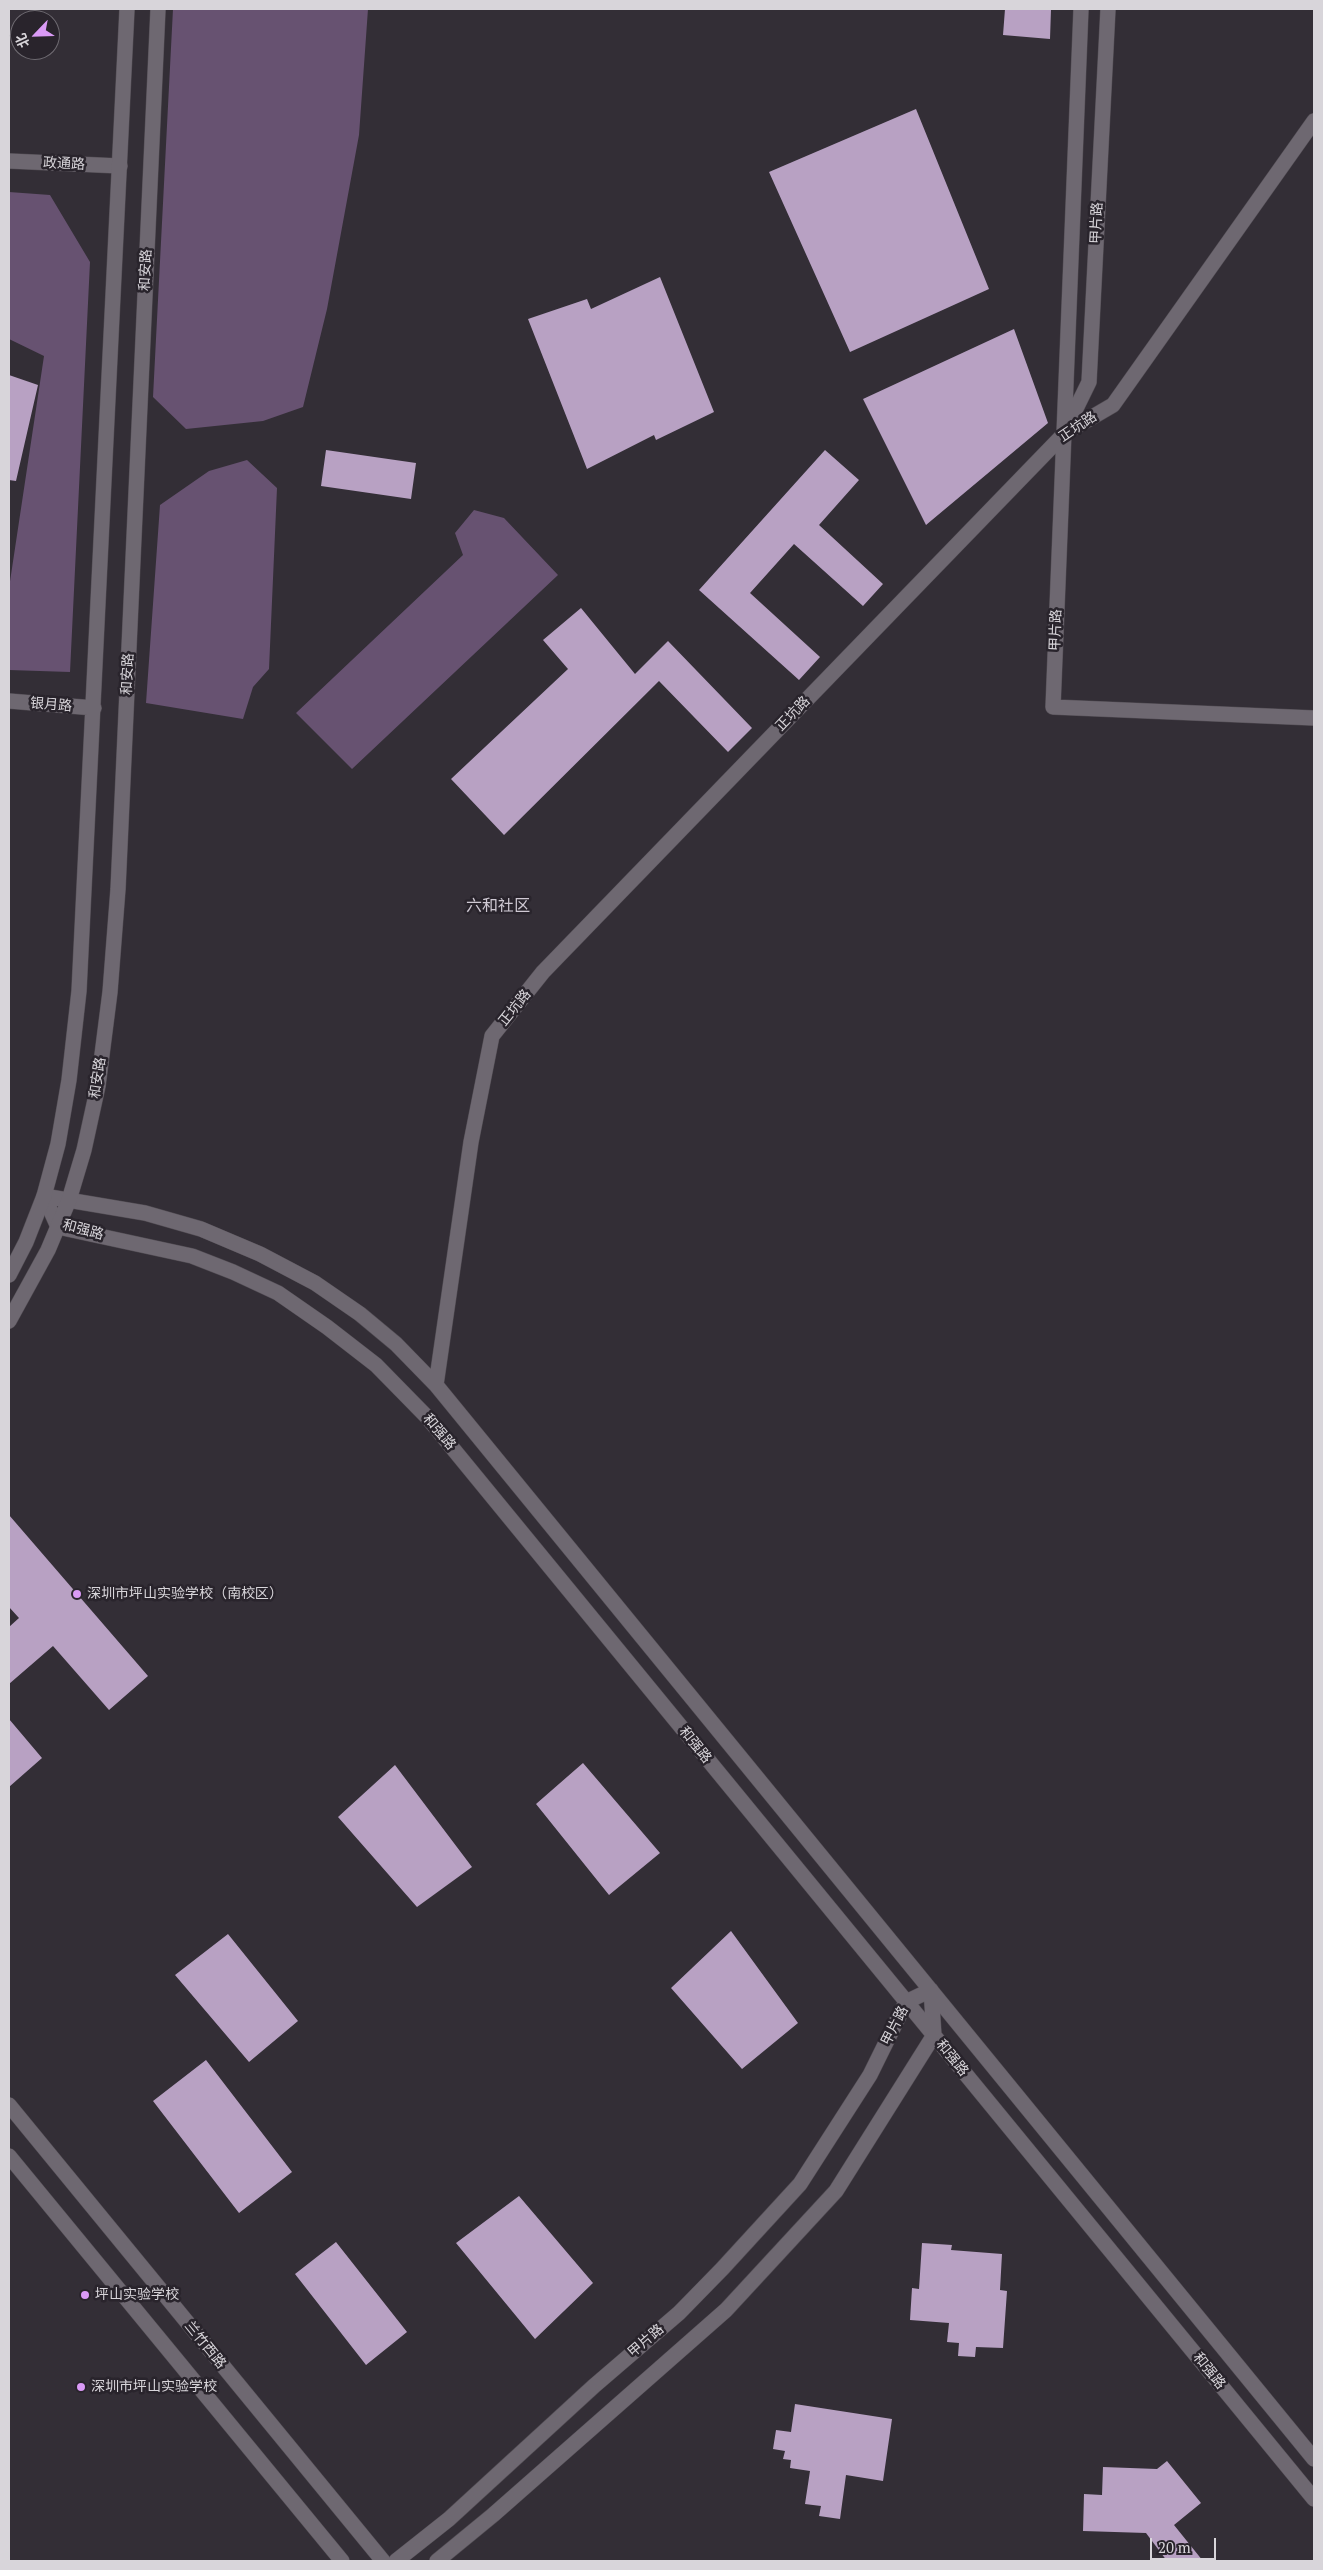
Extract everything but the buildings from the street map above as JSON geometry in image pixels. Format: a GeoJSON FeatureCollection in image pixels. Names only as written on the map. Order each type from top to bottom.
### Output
{"type":"FeatureCollection","features":[{"type":"Feature","properties":{"kind":"street","name":"和安路"},"geometry":{"type":"LineString","coordinates":[[9,1275],[26,1242],[44,1196],[58,1144],[80,991],[127,9]]}},
{"type":"Feature","properties":{"kind":"street","name":"和安路"},"geometry":{"type":"LineString","coordinates":[[9,1321],[48,1250],[69,1200],[98,1086],[110,992],[118,889],[158,9]]}},
{"type":"Feature","properties":{"kind":"street","name":"甲片路"},"geometry":{"type":"LineString","coordinates":[[1081,9],[1053,707],[1314,718]]}},
{"type":"Feature","properties":{"kind":"street","name":"甲片路"},"geometry":{"type":"LineString","coordinates":[[1065,432],[1089,382],[1108,9]]}},
{"type":"Feature","properties":{"kind":"street","name":"正坑路"},"geometry":{"type":"LineString","coordinates":[[436,1386],[471,1142],[492,1036],[543,972],[1065,432],[1113,404],[1314,121]]}},
{"type":"Feature","properties":{"kind":"street","name":"政通路"},"geometry":{"type":"LineString","coordinates":[[9,161],[120,166]]}},
{"type":"Feature","properties":{"kind":"street","name":"银月路"},"geometry":{"type":"LineString","coordinates":[[9,701],[94,708]]}},
{"type":"Feature","properties":{"kind":"street"},"geometry":{"type":"LineString","coordinates":[[63,1118],[90,1123]]}},
{"type":"Feature","properties":{"kind":"street","name":"和强路"},"geometry":{"type":"LineString","coordinates":[[44,1196],[145,1213],[201,1229],[260,1254],[315,1283],[360,1314],[396,1344],[436,1386],[1314,2459]]}},
{"type":"Feature","properties":{"kind":"street","name":"和强路"},"geometry":{"type":"LineString","coordinates":[[44,1196],[58,1227],[183,1254],[233,1272],[278,1294],[328,1327],[376,1365],[427,1416],[1314,2499]]}},
{"type":"Feature","properties":{"kind":"street","name":"甲片路"},"geometry":{"type":"LineString","coordinates":[[396,2561],[449,2519],[594,2386],[679,2313],[800,2184],[870,2075],[906,2002],[931,1990],[934,2035]]}},
{"type":"Feature","properties":{"kind":"street"},"geometry":{"type":"LineString","coordinates":[[437,2561],[515,2496],[732,2303],[836,2191],[934,2035]]}},
{"type":"Feature","properties":{"kind":"street","name":"兰竹西路"},"geometry":{"type":"LineString","coordinates":[[9,2105],[383,2561]]}},
{"type":"Feature","properties":{"kind":"street"},"geometry":{"type":"LineString","coordinates":[[9,2156],[342,2561]]}},
{"type":"Feature","properties":{"kind":"shaded area"},"geometry":{"type":"Polygon","coordinates":[[[173,9],[368,9],[359,135],[327,309],[303,407],[263,421],[186,429],[153,397],[173,9]]]}},
{"type":"Feature","properties":{"kind":"shaded area"},"geometry":{"type":"Polygon","coordinates":[[[9,192],[50,195],[90,262],[70,672],[9,670],[9,588],[44,356],[9,339],[9,192]]]}},
{"type":"Feature","properties":{"kind":"shaded area"},"geometry":{"type":"Polygon","coordinates":[[[247,460],[277,488],[269,669],[253,687],[243,719],[146,703],[160,505],[209,471],[247,460]]]}},
{"type":"Feature","properties":{"kind":"shaded area"},"geometry":{"type":"Polygon","coordinates":[[[474,510],[504,518],[558,575],[352,769],[296,713],[463,555],[455,533],[474,510]]]}},
{"type":"Feature","properties":{"kind":"place","name":"深圳市坪山实验学校（南校区）"},"geometry":{"type":"Point","coordinates":[77,1594]}},
{"type":"Feature","properties":{"kind":"place","name":"坪山实验学校"},"geometry":{"type":"Point","coordinates":[85,2295]}},
{"type":"Feature","properties":{"kind":"place","name":"深圳市坪山实验学校"},"geometry":{"type":"Point","coordinates":[81,2387]}},
{"type":"Feature","properties":{"kind":"district","name":"六和社区"},"geometry":{"type":"Point","coordinates":[498,906]}}]}
